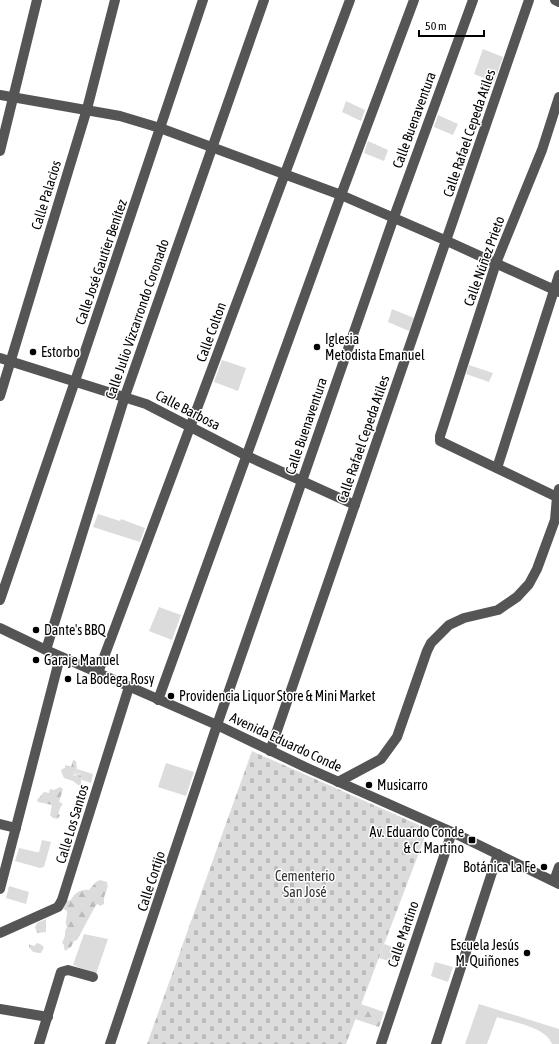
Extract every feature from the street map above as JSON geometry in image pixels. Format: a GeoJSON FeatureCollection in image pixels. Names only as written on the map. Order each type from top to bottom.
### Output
{"type":"FeatureCollection","features":[{"type":"Feature","properties":{"kind":"street"},"geometry":{"type":"LineString","coordinates":[[0,151],[36,0]]}},
{"type":"Feature","properties":{"kind":"street","name":"Calle Palacios"},"geometry":{"type":"LineString","coordinates":[[0,396],[86,109],[115,0]]}},
{"type":"Feature","properties":{"kind":"street","name":"Calle José Gautier Benítez"},"geometry":{"type":"LineString","coordinates":[[0,600],[203,0]]}},
{"type":"Feature","properties":{"kind":"street","name":"Calle Julio Vizcarrondo Coronado"},"geometry":{"type":"LineString","coordinates":[[46,650],[125,396],[264,0]]}},
{"type":"Feature","properties":{"kind":"street","name":"Calle Colton"},"geometry":{"type":"LineString","coordinates":[[98,673],[350,0]]}},
{"type":"Feature","properties":{"kind":"street"},"geometry":{"type":"LineString","coordinates":[[158,700],[341,195],[414,0]]}},
{"type":"Feature","properties":{"kind":"street","name":"Calle Buenaventura"},"geometry":{"type":"LineString","coordinates":[[217,725],[394,217],[473,0]]}},
{"type":"Feature","properties":{"kind":"street","name":"Calle Rafael Cepeda Atiles"},"geometry":{"type":"LineString","coordinates":[[270,751],[529,0]]}},
{"type":"Feature","properties":{"kind":"street"},"geometry":{"type":"LineString","coordinates":[[555,0],[559,2]]}},
{"type":"Feature","properties":{"kind":"street"},"geometry":{"type":"LineString","coordinates":[[0,95],[120,116],[160,128],[341,195],[447,240],[557,291]]}},
{"type":"Feature","properties":{"kind":"street","name":"Calle Núñez Prieto"},"geometry":{"type":"LineString","coordinates":[[497,468],[443,440],[496,263],[542,150],[559,97]]}},
{"type":"Feature","properties":{"kind":"street"},"geometry":{"type":"LineString","coordinates":[[338,782],[378,761],[389,750],[397,737],[431,642],[449,625],[456,621],[498,610],[517,597],[529,584],[537,569],[555,520],[558,494],[497,468],[557,291],[559,275]]}},
{"type":"Feature","properties":{"kind":"street","name":"Calle Barbosa"},"geometry":{"type":"LineString","coordinates":[[0,358],[125,396],[146,404],[247,456],[355,505]]}},
{"type":"Feature","properties":{"kind":"street","name":"Avenida Eduardo Conde"},"geometry":{"type":"LineString","coordinates":[[0,628],[46,650],[217,725],[338,782],[452,832],[557,882]]}},
{"type":"Feature","properties":{"kind":"street"},"geometry":{"type":"LineString","coordinates":[[0,889],[60,656]]}},
{"type":"Feature","properties":{"kind":"street","name":"Calle Los Santos"},"geometry":{"type":"LineString","coordinates":[[0,933],[58,907],[62,900],[129,687]]}},
{"type":"Feature","properties":{"kind":"street","name":"Calle Cortijo"},"geometry":{"type":"LineString","coordinates":[[110,1044],[217,725]]}},
{"type":"Feature","properties":{"kind":"street"},"geometry":{"type":"LineString","coordinates":[[0,824],[16,828]]}},
{"type":"Feature","properties":{"kind":"street","name":"Calle Martino"},"geometry":{"type":"LineString","coordinates":[[381,1044],[452,832]]}},
{"type":"Feature","properties":{"kind":"street"},"geometry":{"type":"LineString","coordinates":[[436,1044],[498,854]]}},
{"type":"Feature","properties":{"kind":"street"},"geometry":{"type":"LineString","coordinates":[[557,882],[559,867]]}},
{"type":"Feature","properties":{"kind":"street"},"geometry":{"type":"LineString","coordinates":[[39,1044],[61,972],[68,970],[92,977]]}},
{"type":"Feature","properties":{"kind":"street"},"geometry":{"type":"LineString","coordinates":[[0,1009],[48,1017]]}},
{"type":"Feature","properties":{"kind":"green space"},"geometry":{"type":"Polygon","coordinates":[[[483,49],[503,57],[494,82],[474,74],[483,49]]]}},
{"type":"Feature","properties":{"kind":"green space"},"geometry":{"type":"Polygon","coordinates":[[[346,101],[365,110],[361,121],[342,112],[346,101]]]}},
{"type":"Feature","properties":{"kind":"green space"},"geometry":{"type":"Polygon","coordinates":[[[438,115],[458,124],[453,135],[434,127],[438,115]]]}},
{"type":"Feature","properties":{"kind":"green space"},"geometry":{"type":"Polygon","coordinates":[[[368,141],[388,150],[384,161],[364,153],[368,141]]]}},
{"type":"Feature","properties":{"kind":"green space"},"geometry":{"type":"Polygon","coordinates":[[[392,309],[414,318],[409,331],[388,322],[392,309]]]}},
{"type":"Feature","properties":{"kind":"green space"},"geometry":{"type":"Polygon","coordinates":[[[222,360],[246,368],[238,391],[214,382],[222,360]]]}},
{"type":"Feature","properties":{"kind":"green space"},"geometry":{"type":"Polygon","coordinates":[[[469,365],[493,373],[489,382],[466,374],[469,365]]]}},
{"type":"Feature","properties":{"kind":"green space"},"geometry":{"type":"Polygon","coordinates":[[[98,514],[120,521],[121,519],[145,528],[140,542],[93,527],[98,514]]]}},
{"type":"Feature","properties":{"kind":"green space"},"geometry":{"type":"Polygon","coordinates":[[[159,607],[181,615],[172,640],[149,631],[159,607]]]}},
{"type":"Feature","properties":{"kind":"green space","name":"Cementerio San José"},"geometry":{"type":"Polygon","coordinates":[[[252,751],[428,829],[346,1044],[147,1044],[252,751]]]}},
{"type":"Feature","properties":{"kind":"green space"},"geometry":{"type":"Polygon","coordinates":[[[73,760],[76,761],[77,769],[73,775],[75,776],[78,773],[81,776],[81,785],[64,778],[61,771],[65,768],[65,765],[71,767],[73,760]]]}},
{"type":"Feature","properties":{"kind":"green space"},"geometry":{"type":"Polygon","coordinates":[[[166,763],[194,772],[186,796],[158,787],[166,763]]]}},
{"type":"Feature","properties":{"kind":"green space"},"geometry":{"type":"Polygon","coordinates":[[[77,769],[93,774],[91,783],[82,780],[82,782],[80,774],[78,773],[73,776],[77,769]]]}},
{"type":"Feature","properties":{"kind":"green space"},"geometry":{"type":"Polygon","coordinates":[[[60,787],[63,789],[59,802],[62,803],[62,806],[58,814],[60,815],[58,819],[53,818],[50,815],[52,805],[38,802],[37,800],[44,792],[49,793],[50,789],[54,790],[60,787]]]}},
{"type":"Feature","properties":{"kind":"green space"},"geometry":{"type":"Polygon","coordinates":[[[42,840],[51,842],[44,867],[40,868],[15,861],[19,848],[39,852],[42,840]]]}},
{"type":"Feature","properties":{"kind":"green space"},"geometry":{"type":"Polygon","coordinates":[[[100,880],[107,882],[104,904],[100,906],[98,904],[96,905],[77,940],[74,941],[71,947],[65,951],[62,943],[67,927],[67,911],[62,908],[66,901],[71,900],[76,893],[83,890],[89,890],[96,882],[100,880]]]}},
{"type":"Feature","properties":{"kind":"green space"},"geometry":{"type":"Polygon","coordinates":[[[9,886],[29,892],[26,904],[6,898],[9,886]]]}},
{"type":"Feature","properties":{"kind":"green space"},"geometry":{"type":"Polygon","coordinates":[[[46,919],[46,932],[37,933],[35,927],[37,923],[46,919]]]}},
{"type":"Feature","properties":{"kind":"green space"},"geometry":{"type":"Polygon","coordinates":[[[84,934],[108,939],[96,974],[73,965],[84,934]]]}},
{"type":"Feature","properties":{"kind":"green space"},"geometry":{"type":"Polygon","coordinates":[[[37,943],[44,947],[41,953],[33,952],[29,947],[29,944],[34,946],[37,943]]]}},
{"type":"Feature","properties":{"kind":"green space"},"geometry":{"type":"Polygon","coordinates":[[[384,944],[404,951],[399,964],[379,958],[384,944]]]}},
{"type":"Feature","properties":{"kind":"green space"},"geometry":{"type":"Polygon","coordinates":[[[435,962],[453,967],[448,982],[431,976],[435,962]]]}},
{"type":"Feature","properties":{"kind":"green space"},"geometry":{"type":"Polygon","coordinates":[[[361,1004],[384,1012],[379,1027],[355,1019],[361,1004]]]}},
{"type":"Feature","properties":{"kind":"green space"},"geometry":{"type":"Polygon","coordinates":[[[479,1004],[559,1029],[559,1044],[552,1044],[549,1038],[536,1029],[497,1017],[487,1044],[465,1044],[479,1004]]]}},
{"type":"Feature","properties":{"kind":"place","name":"Iglesia Metodista Emanuel"},"geometry":{"type":"Point","coordinates":[317,347]}},
{"type":"Feature","properties":{"kind":"place","name":"Estorbo"},"geometry":{"type":"Point","coordinates":[33,352]}},
{"type":"Feature","properties":{"kind":"place","name":"Dante's BBQ"},"geometry":{"type":"Point","coordinates":[36,630]}},
{"type":"Feature","properties":{"kind":"place","name":"Garaje Manuel"},"geometry":{"type":"Point","coordinates":[36,660]}},
{"type":"Feature","properties":{"kind":"place","name":"La Bodega Rosy"},"geometry":{"type":"Point","coordinates":[68,679]}},
{"type":"Feature","properties":{"kind":"place","name":"Providencia Liquor Store & Mini Market"},"geometry":{"type":"Point","coordinates":[171,696]}},
{"type":"Feature","properties":{"kind":"place","name":"Musicarro"},"geometry":{"type":"Point","coordinates":[369,785]}},
{"type":"Feature","properties":{"kind":"place","name":"Av. Eduardo Conde & C. Martino"},"geometry":{"type":"Point","coordinates":[472,840]}},
{"type":"Feature","properties":{"kind":"place","name":"Botánica La Fe"},"geometry":{"type":"Point","coordinates":[544,867]}},
{"type":"Feature","properties":{"kind":"place","name":"Escuela Jesús M. Quiñones"},"geometry":{"type":"Point","coordinates":[527,953]}}]}
